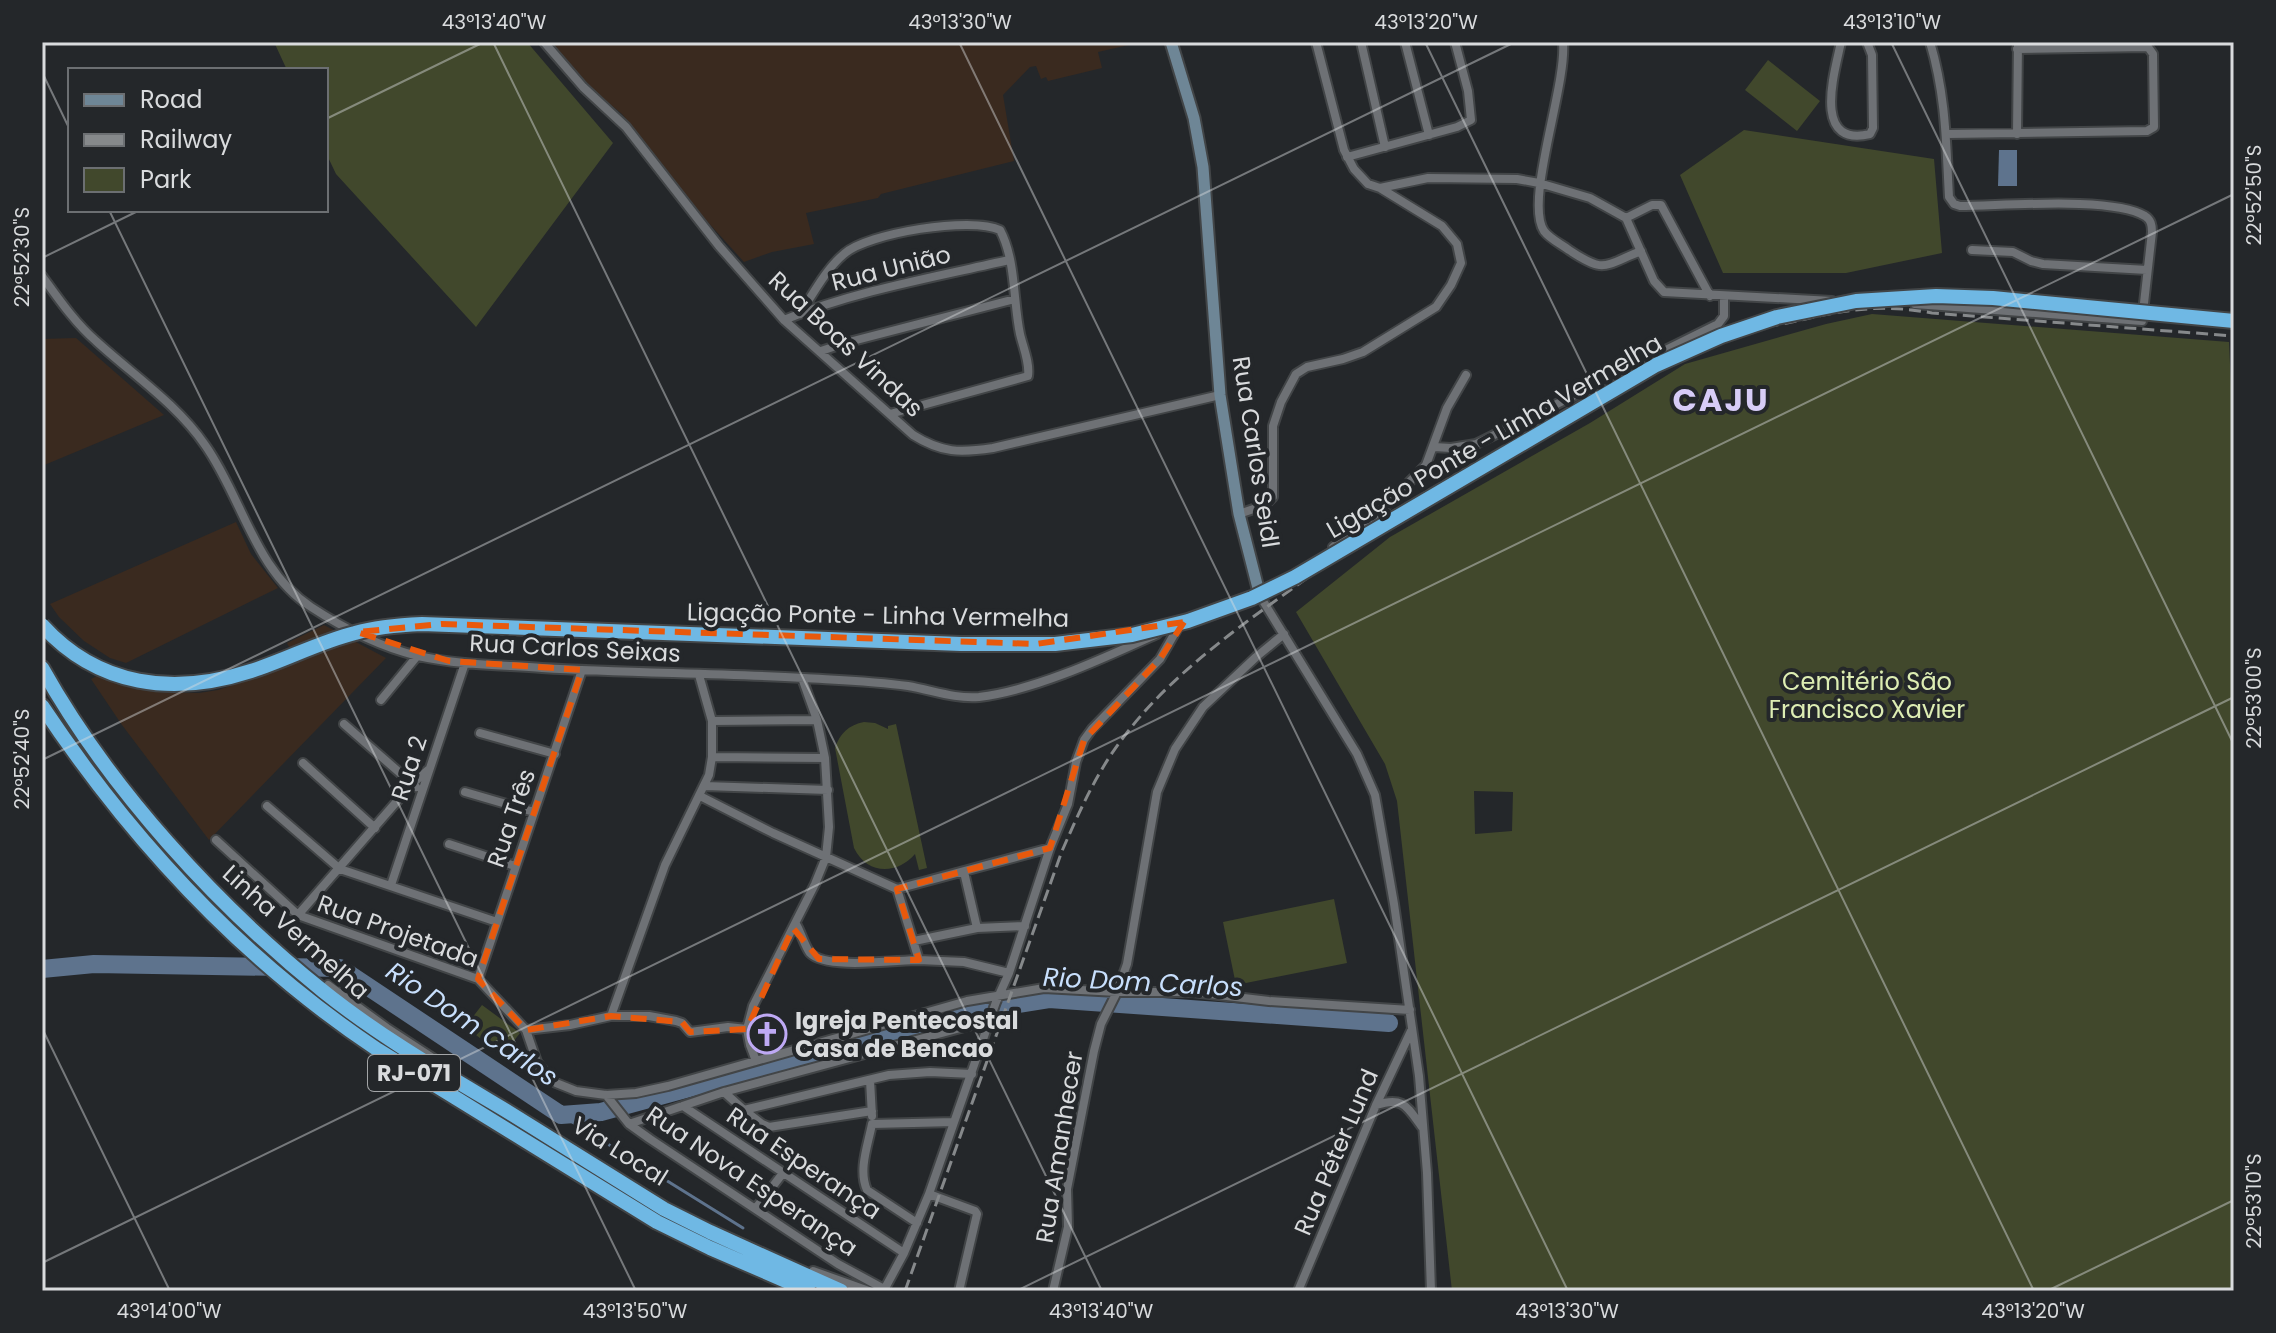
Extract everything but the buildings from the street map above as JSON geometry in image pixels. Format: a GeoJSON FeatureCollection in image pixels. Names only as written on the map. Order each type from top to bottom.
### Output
{"type":"FeatureCollection","features":[{"type":"Feature","properties":{"kind":"highway","name":"Ligação Ponte - Linha Vermelha"},"geometry":{"type":"LineString","coordinates":[[42,625],[67,649],[98,668],[141,683],[168,684],[199,683],[230,677],[353,633],[422,624],[961,644],[1036,644],[1132,635],[1188,621],[1269,590],[1656,365],[1721,336],[1777,317],[1856,301],[1936,296],[1993,298],[2234,321]]}},
{"type":"Feature","properties":{"kind":"highway","name":"Linha Vermelha"},"geometry":{"type":"LineString","coordinates":[[42,668],[88,743],[139,809],[206,882],[313,982],[394,1042],[664,1209],[841,1291]]}},
{"type":"Feature","properties":{"kind":"highway","name":"Linha Vermelha"},"geometry":{"type":"LineString","coordinates":[[42,706],[126,821],[192,896],[270,969],[334,1021],[657,1222],[809,1291]]}},
{"type":"Feature","properties":{"kind":"highway"},"geometry":{"type":"LineString","coordinates":[[793,1270],[852,1291]]}},
{"type":"Feature","properties":{"kind":"street","name":"Rua Boas Vindas"},"geometry":{"type":"LineString","coordinates":[[544,42],[583,87],[626,127],[719,246],[784,320],[913,435],[930,446],[970,452],[1220,395]]}},
{"type":"Feature","properties":{"kind":"street","name":"Rua Carlos Seidl"},"geometry":{"type":"LineString","coordinates":[[1171,42],[1194,118],[1203,167],[1220,395],[1239,514],[1260,596],[1357,754],[1375,795],[1419,1076],[1431,1291]]}},
{"type":"Feature","properties":{"kind":"street"},"geometry":{"type":"LineString","coordinates":[[1316,42],[1347,157],[1361,179],[1373,187],[1428,178],[1517,179],[1539,183],[1590,198],[1626,218],[1657,286],[1664,292],[1843,301]]}},
{"type":"Feature","properties":{"kind":"street"},"geometry":{"type":"LineString","coordinates":[[1361,42],[1385,147]]}},
{"type":"Feature","properties":{"kind":"street"},"geometry":{"type":"LineString","coordinates":[[1405,42],[1429,135]]}},
{"type":"Feature","properties":{"kind":"street"},"geometry":{"type":"LineString","coordinates":[[1347,157],[1471,120],[1455,42]]}},
{"type":"Feature","properties":{"kind":"street"},"geometry":{"type":"LineString","coordinates":[[1563,42],[1561,82],[1539,183],[1540,220],[1546,234],[1598,267],[1641,251]]}},
{"type":"Feature","properties":{"kind":"street"},"geometry":{"type":"LineString","coordinates":[[1841,42],[1830,94],[1836,124],[1852,136],[1870,134],[1873,128],[1872,55],[1867,42]]}},
{"type":"Feature","properties":{"kind":"street"},"geometry":{"type":"LineString","coordinates":[[1915,304],[2142,321],[2152,227],[2148,218],[2136,212],[2094,204],[1954,204],[1949,197],[1942,92],[1930,42]]}},
{"type":"Feature","properties":{"kind":"street"},"geometry":{"type":"LineString","coordinates":[[1947,134],[2017,134],[2147,131],[2154,124],[2151,50],[2146,46],[2108,44],[2018,46],[2017,134]]}},
{"type":"Feature","properties":{"kind":"street"},"geometry":{"type":"LineString","coordinates":[[1239,514],[1265,505],[1273,497],[1273,426],[1296,374],[1307,367],[1363,352],[1424,315],[1441,301],[1459,271],[1461,256],[1449,233],[1435,220],[1380,188]]}},
{"type":"Feature","properties":{"kind":"street"},"geometry":{"type":"LineString","coordinates":[[1626,218],[1652,205],[1661,205],[1710,296]]}},
{"type":"Feature","properties":{"kind":"street"},"geometry":{"type":"LineString","coordinates":[[800,314],[843,255],[855,246],[925,228],[955,225],[996,227],[1001,232],[1009,260],[1019,332],[1029,374],[890,414]]}},
{"type":"Feature","properties":{"kind":"street"},"geometry":{"type":"LineString","coordinates":[[1972,250],[2013,252],[2043,264],[2147,270]]}},
{"type":"Feature","properties":{"kind":"street","name":"Rua União"},"geometry":{"type":"LineString","coordinates":[[784,320],[911,282],[1009,260]]}},
{"type":"Feature","properties":{"kind":"street","name":"Rua Carlos Seixas"},"geometry":{"type":"LineString","coordinates":[[42,276],[92,338],[161,397],[194,430],[218,467],[272,568],[293,594],[338,624],[379,643],[418,655],[465,663],[802,678],[906,686],[964,698],[1028,686],[1095,662],[1207,611],[1260,596],[1379,513],[1420,471],[1434,447],[1447,408],[1466,375]]}},
{"type":"Feature","properties":{"kind":"street"},"geometry":{"type":"LineString","coordinates":[[1434,447],[1476,444],[1718,324],[1724,316],[1724,296]]}},
{"type":"Feature","properties":{"kind":"street"},"geometry":{"type":"LineString","coordinates":[[821,351],[1015,299]]}},
{"type":"Feature","properties":{"kind":"street"},"geometry":{"type":"LineString","coordinates":[[886,1290],[929,1194],[1009,973],[1050,848],[1068,804],[1076,762],[1084,740],[1160,659],[1180,624]]}},
{"type":"Feature","properties":{"kind":"street","name":"Rua Amanhecer"},"geometry":{"type":"LineString","coordinates":[[1053,1291],[1068,1227],[1067,1189],[1094,1051],[1099,1031],[1127,964],[1157,792],[1175,749],[1203,707],[1284,634]]}},
{"type":"Feature","properties":{"kind":"street"},"geometry":{"type":"LineString","coordinates":[[381,700],[418,655]]}},
{"type":"Feature","properties":{"kind":"street","name":"Rua 2"},"geometry":{"type":"LineString","coordinates":[[391,885],[465,663]]}},
{"type":"Feature","properties":{"kind":"street","name":"Rua Três"},"geometry":{"type":"LineString","coordinates":[[478,979],[582,670]]}},
{"type":"Feature","properties":{"kind":"street"},"geometry":{"type":"LineString","coordinates":[[611,1016],[665,865],[705,786],[712,757],[712,721],[699,675]]}},
{"type":"Feature","properties":{"kind":"street"},"geometry":{"type":"LineString","coordinates":[[756,1061],[747,1029],[753,1006],[796,924],[826,857],[829,827],[825,758],[817,720],[802,678]]}},
{"type":"Feature","properties":{"kind":"street"},"geometry":{"type":"LineString","coordinates":[[712,721],[817,720]]}},
{"type":"Feature","properties":{"kind":"street"},"geometry":{"type":"LineString","coordinates":[[344,724],[422,792]]}},
{"type":"Feature","properties":{"kind":"street"},"geometry":{"type":"LineString","coordinates":[[480,733],[555,754]]}},
{"type":"Feature","properties":{"kind":"street"},"geometry":{"type":"LineString","coordinates":[[712,757],[825,758]]}},
{"type":"Feature","properties":{"kind":"street"},"geometry":{"type":"LineString","coordinates":[[303,763],[375,828]]}},
{"type":"Feature","properties":{"kind":"street"},"geometry":{"type":"LineString","coordinates":[[298,915],[412,784],[429,769]]}},
{"type":"Feature","properties":{"kind":"street"},"geometry":{"type":"LineString","coordinates":[[705,786],[828,790]]}},
{"type":"Feature","properties":{"kind":"street"},"geometry":{"type":"LineString","coordinates":[[465,792],[534,812]]}},
{"type":"Feature","properties":{"kind":"street"},"geometry":{"type":"LineString","coordinates":[[700,796],[897,889],[1050,848]]}},
{"type":"Feature","properties":{"kind":"street"},"geometry":{"type":"LineString","coordinates":[[267,806],[340,869],[497,922]]}},
{"type":"Feature","properties":{"kind":"street","name":"Rua Projetada"},"geometry":{"type":"LineString","coordinates":[[216,840],[298,915],[478,979],[526,1030]]}},
{"type":"Feature","properties":{"kind":"street"},"geometry":{"type":"LineString","coordinates":[[449,844],[515,866]]}},
{"type":"Feature","properties":{"kind":"street"},"geometry":{"type":"LineString","coordinates":[[964,872],[977,928]]}},
{"type":"Feature","properties":{"kind":"street"},"geometry":{"type":"LineString","coordinates":[[897,889],[919,960]]}},
{"type":"Feature","properties":{"kind":"street"},"geometry":{"type":"LineString","coordinates":[[796,924],[808,949],[819,959],[846,963],[964,962],[1009,973]]}},
{"type":"Feature","properties":{"kind":"street"},"geometry":{"type":"LineString","coordinates":[[914,941],[977,928],[1025,926]]}},
{"type":"Feature","properties":{"kind":"street","name":"Via Local"},"geometry":{"type":"LineString","coordinates":[[328,985],[436,1060],[699,1222],[768,1253],[869,1291]]}},
{"type":"Feature","properties":{"kind":"street"},"geometry":{"type":"LineString","coordinates":[[747,1029],[728,1027],[690,1032],[676,1021],[649,1016],[611,1016],[526,1030],[537,1062],[550,1079],[576,1091],[608,1098],[668,1086],[1044,988],[1116,996],[1184,992],[1410,1010]]}},
{"type":"Feature","properties":{"kind":"street"},"geometry":{"type":"LineString","coordinates":[[626,1120],[991,1016]]}},
{"type":"Feature","properties":{"kind":"street","name":"Rua Péter Lund"},"geometry":{"type":"LineString","coordinates":[[1298,1291],[1411,1030]]}},
{"type":"Feature","properties":{"kind":"street"},"geometry":{"type":"LineString","coordinates":[[744,1110],[889,1075],[972,1074]]}},
{"type":"Feature","properties":{"kind":"street"},"geometry":{"type":"LineString","coordinates":[[870,1080],[872,1124],[862,1179],[867,1190],[917,1223]]}},
{"type":"Feature","properties":{"kind":"street"},"geometry":{"type":"LineString","coordinates":[[724,1092],[756,1120],[769,1127],[872,1111]]}},
{"type":"Feature","properties":{"kind":"street","name":"Rua Nova Esperança"},"geometry":{"type":"LineString","coordinates":[[608,1098],[626,1120],[828,1257],[886,1290]]}},
{"type":"Feature","properties":{"kind":"street"},"geometry":{"type":"LineString","coordinates":[[1376,1105],[1398,1101],[1423,1128]]}},
{"type":"Feature","properties":{"kind":"street","name":"Rua Esperança"},"geometry":{"type":"LineString","coordinates":[[683,1106],[904,1253]]}},
{"type":"Feature","properties":{"kind":"street"},"geometry":{"type":"LineString","coordinates":[[872,1124],[954,1122]]}},
{"type":"Feature","properties":{"kind":"street"},"geometry":{"type":"LineString","coordinates":[[756,1208],[783,1173]]}},
{"type":"Feature","properties":{"kind":"street"},"geometry":{"type":"LineString","coordinates":[[929,1194],[977,1214],[959,1291]]}},
{"type":"Feature","properties":{"kind":"highlighted area"},"geometry":{"type":"Polygon","coordinates":[[[1184,622],[1160,659],[1084,740],[1050,848],[897,889],[919,960],[819,959],[793,928],[747,1029],[690,1032],[682,1022],[611,1016],[526,1030],[478,979],[582,670],[449,661],[357,632],[442,624],[1036,644],[1184,622]]]}},
{"type":"Feature","properties":{"kind":"shaded area"},"geometry":{"type":"Polygon","coordinates":[[[550,42],[1142,42],[1098,52],[1102,68],[1048,81],[1046,77],[1041,79],[1036,66],[1030,67],[1003,95],[1014,161],[881,194],[878,198],[806,213],[814,244],[772,252],[744,262],[705,219],[622,114],[595,92],[550,42]]]}},
{"type":"Feature","properties":{"kind":"shaded area"},"geometry":{"type":"Polygon","coordinates":[[[76,338],[164,415],[42,466],[42,339],[76,338]]]}},
{"type":"Feature","properties":{"kind":"shaded area"},"geometry":{"type":"Polygon","coordinates":[[[236,522],[251,554],[278,588],[126,663],[110,658],[84,641],[50,604],[236,522]]]}},
{"type":"Feature","properties":{"kind":"shaded area"},"geometry":{"type":"Polygon","coordinates":[[[324,625],[386,658],[209,840],[91,679],[99,675],[121,685],[159,692],[218,690],[295,659],[287,643],[324,625]]]}},
{"type":"Feature","properties":{"kind":"green space"},"geometry":{"type":"Polygon","coordinates":[[[274,42],[527,42],[613,143],[476,327],[336,174],[328,157],[328,68],[286,68],[274,42]]]}},
{"type":"Feature","properties":{"kind":"green space"},"geometry":{"type":"Polygon","coordinates":[[[1768,60],[1820,101],[1797,131],[1745,90],[1768,60]]]}},
{"type":"Feature","properties":{"kind":"green space"},"geometry":{"type":"Polygon","coordinates":[[[1744,130],[1934,159],[1942,253],[1846,273],[1723,273],[1680,175],[1744,130]]]}},
{"type":"Feature","properties":{"kind":"green space","name":"Cemitério São Francisco Xavier"},"geometry":{"type":"Polygon","coordinates":[[[1872,314],[2229,342],[2234,452],[2234,1291],[1452,1291],[1397,801],[1385,764],[1296,612],[1390,537],[1590,423],[1685,364],[1872,314]],[[1474,791],[1475,834],[1512,831],[1513,792],[1474,791]]]}},
{"type":"Feature","properties":{"kind":"green space"},"geometry":{"type":"Polygon","coordinates":[[[864,722],[888,729],[888,726],[896,724],[927,868],[919,870],[915,854],[900,866],[874,867],[866,863],[854,848],[835,748],[846,730],[864,722]]]}},
{"type":"Feature","properties":{"kind":"green space"},"geometry":{"type":"Polygon","coordinates":[[[1334,899],[1347,963],[1236,985],[1223,922],[1334,899]]]}},
{"type":"Feature","properties":{"kind":"green space"},"geometry":{"type":"Polygon","coordinates":[[[482,1005],[520,1033],[503,1055],[465,1027],[482,1005]]]}},
{"type":"Feature","properties":{"kind":"water"},"geometry":{"type":"Polygon","coordinates":[[[1999,150],[2017,150],[2017,186],[1998,186],[1999,150]]]}},
{"type":"Feature","properties":{"kind":"waterway","name":"Rio Dom Carlos"},"geometry":{"type":"LineString","coordinates":[[42,969],[94,964],[340,968],[561,1115],[601,1112],[969,1012],[1049,999],[1389,1023]]}},
{"type":"Feature","properties":{"kind":"waterway"},"geometry":{"type":"LineString","coordinates":[[561,1115],[743,1228]]}},
{"type":"Feature","properties":{"kind":"railway"},"geometry":{"type":"LineString","coordinates":[[905,1291],[1062,851],[1107,761],[1146,710],[1193,664],[1387,519],[1469,469],[1563,421],[1683,353],[1727,336],[1835,313],[1882,308],[2234,336]]}},
{"type":"Feature","properties":{"kind":"place","name":"Igreja Pentecostal Casa de Bencao"},"geometry":{"type":"Point","coordinates":[767,1034]}},
{"type":"Feature","properties":{"kind":"district","name":"CAJU"},"geometry":{"type":"Point","coordinates":[1721,399]}}]}
